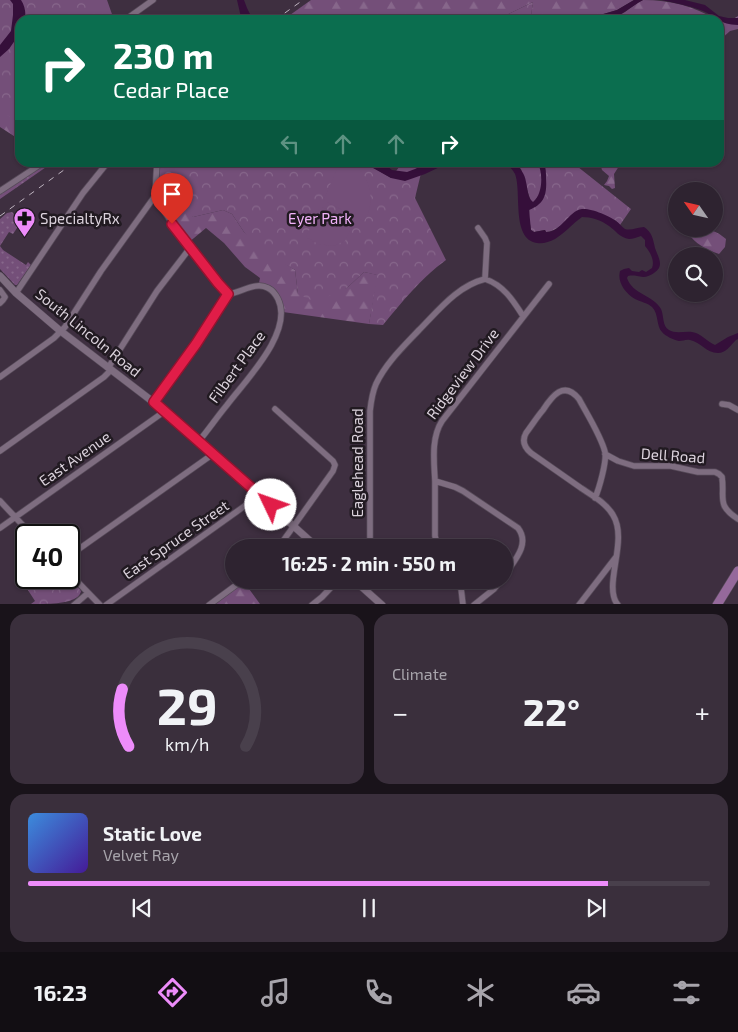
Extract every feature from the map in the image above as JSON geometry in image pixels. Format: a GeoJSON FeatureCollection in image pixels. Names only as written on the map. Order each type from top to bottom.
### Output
{"type":"FeatureCollection","features":[{"type":"Feature","properties":{"kind":"main road"},"geometry":{"type":"LineString","coordinates":[[717,604],[738,571]]}},
{"type":"Feature","properties":{"kind":"street"},"geometry":{"type":"LineString","coordinates":[[132,15],[153,0]]}},
{"type":"Feature","properties":{"kind":"street"},"geometry":{"type":"LineString","coordinates":[[0,190],[36,167]]}},
{"type":"Feature","properties":{"kind":"street"},"geometry":{"type":"LineString","coordinates":[[16,293],[83,193],[104,167]]}},
{"type":"Feature","properties":{"kind":"street"},"geometry":{"type":"LineString","coordinates":[[154,402],[196,344],[228,294],[166,216],[155,196],[157,167]]}},
{"type":"Feature","properties":{"kind":"street"},"geometry":{"type":"LineString","coordinates":[[0,377],[61,331],[155,196]]}},
{"type":"Feature","properties":{"kind":"street"},"geometry":{"type":"LineString","coordinates":[[478,228],[483,233],[487,243],[485,279],[491,281],[507,293],[523,316]]}},
{"type":"Feature","properties":{"kind":"street"},"geometry":{"type":"LineString","coordinates":[[0,450],[104,376],[158,291],[190,248]]}},
{"type":"Feature","properties":{"kind":"street","name":"South Lincoln Road"},"geometry":{"type":"LineString","coordinates":[[0,276],[16,293],[61,331],[165,411],[308,539]]}},
{"type":"Feature","properties":{"kind":"street","name":"Eaglehead Road"},"geometry":{"type":"LineString","coordinates":[[370,539],[370,411],[375,386],[396,354],[446,302],[468,286],[485,279]]}},
{"type":"Feature","properties":{"kind":"street","name":"Ridgeview Drive"},"geometry":{"type":"LineString","coordinates":[[436,539],[434,444],[439,425],[549,284]]}},
{"type":"Feature","properties":{"kind":"street","name":"Filbert Place"},"geometry":{"type":"LineString","coordinates":[[199,442],[258,366],[275,338],[279,325],[281,308],[274,293],[269,288],[255,286],[228,294]]}},
{"type":"Feature","properties":{"kind":"street"},"geometry":{"type":"LineString","coordinates":[[0,290],[5,297],[0,303]]}},
{"type":"Feature","properties":{"kind":"street"},"geometry":{"type":"LineString","coordinates":[[595,498],[605,454],[601,442],[579,399],[566,390],[561,391],[553,396],[526,432],[524,437],[525,445],[531,453],[595,498],[606,505],[610,510],[618,524],[619,538],[613,593],[618,604]]}},
{"type":"Feature","properties":{"kind":"street"},"geometry":{"type":"LineString","coordinates":[[722,404],[729,405],[738,410]]}},
{"type":"Feature","properties":{"kind":"street"},"geometry":{"type":"LineString","coordinates":[[275,408],[334,463],[332,470],[284,539]]}},
{"type":"Feature","properties":{"kind":"street","name":"East Avenue"},"geometry":{"type":"LineString","coordinates":[[0,528],[165,411]]}},
{"type":"Feature","properties":{"kind":"street"},"geometry":{"type":"LineString","coordinates":[[80,548],[213,454]]}},
{"type":"Feature","properties":{"kind":"street","name":"Dell Road"},"geometry":{"type":"LineString","coordinates":[[605,454],[634,466],[667,465],[698,472],[717,473],[722,477],[724,505],[728,512],[738,519]]}},
{"type":"Feature","properties":{"kind":"street"},"geometry":{"type":"LineString","coordinates":[[435,481],[451,485],[463,491],[521,531],[523,537],[522,548],[513,562]]}},
{"type":"Feature","properties":{"kind":"street","name":"East Spruce Street"},"geometry":{"type":"LineString","coordinates":[[106,604],[260,495]]}},
{"type":"Feature","properties":{"kind":"street"},"geometry":{"type":"LineString","coordinates":[[0,501],[22,524]]}},
{"type":"Feature","properties":{"kind":"street"},"geometry":{"type":"LineString","coordinates":[[579,604],[616,557]]}},
{"type":"Feature","properties":{"kind":"street"},"geometry":{"type":"LineString","coordinates":[[80,585],[100,604]]}},
{"type":"Feature","properties":{"kind":"street"},"geometry":{"type":"LineString","coordinates":[[209,604],[230,589]]}},
{"type":"Feature","properties":{"kind":"street"},"geometry":{"type":"LineString","coordinates":[[312,604],[330,589]]}},
{"type":"Feature","properties":{"kind":"street"},"geometry":{"type":"LineString","coordinates":[[366,589],[382,604]]}},
{"type":"Feature","properties":{"kind":"street"},"geometry":{"type":"LineString","coordinates":[[461,589],[462,604]]}},
{"type":"Feature","properties":{"kind":"street"},"geometry":{"type":"LineString","coordinates":[[474,604],[494,589]]}},
{"type":"Feature","properties":{"kind":"street"},"geometry":{"type":"LineString","coordinates":[[74,604],[88,593]]}},
{"type":"Feature","properties":{"kind":"green space"},"geometry":{"type":"Polygon","coordinates":[[[0,0],[103,0],[98,15],[15,15],[15,121],[0,109],[0,0]]]}},
{"type":"Feature","properties":{"kind":"green space"},"geometry":{"type":"Polygon","coordinates":[[[93,0],[107,0],[112,15],[86,15],[93,0]]]}},
{"type":"Feature","properties":{"kind":"green space"},"geometry":{"type":"Polygon","coordinates":[[[311,0],[634,0],[617,10],[600,15],[531,15],[533,2],[506,15],[290,15],[311,0]]]}},
{"type":"Feature","properties":{"kind":"green space"},"geometry":{"type":"Polygon","coordinates":[[[643,0],[663,1],[681,5],[707,15],[620,15],[643,0]]]}},
{"type":"Feature","properties":{"kind":"green space"},"geometry":{"type":"Polygon","coordinates":[[[533,2],[531,15],[506,15],[533,2]]]}},
{"type":"Feature","properties":{"kind":"green space"},"geometry":{"type":"Polygon","coordinates":[[[738,16],[738,29],[730,31],[724,36],[724,22],[727,23],[738,16]]]}},
{"type":"Feature","properties":{"kind":"green space"},"geometry":{"type":"Polygon","coordinates":[[[0,94],[15,104],[15,137],[0,127],[0,94]]]}},
{"type":"Feature","properties":{"kind":"green space"},"geometry":{"type":"Polygon","coordinates":[[[40,167],[46,167],[0,199],[0,194],[40,167]]]}},
{"type":"Feature","properties":{"kind":"green space","name":"Eyer Park"},"geometry":{"type":"Polygon","coordinates":[[[160,167],[372,167],[391,178],[399,167],[423,167],[415,198],[446,260],[420,282],[383,325],[369,324],[377,275],[364,272],[347,288],[315,302],[298,294],[295,270],[263,252],[244,232],[232,214],[223,210],[193,217],[183,212],[180,202],[164,207],[158,180],[160,167]]]}},
{"type":"Feature","properties":{"kind":"green space"},"geometry":{"type":"Polygon","coordinates":[[[338,167],[357,167],[365,176],[371,200],[364,221],[324,199],[338,167]]]}},
{"type":"Feature","properties":{"kind":"green space"},"geometry":{"type":"Polygon","coordinates":[[[519,167],[578,167],[631,209],[620,225],[615,220],[574,213],[554,230],[534,232],[531,230],[529,218],[530,199],[519,167]]]}},
{"type":"Feature","properties":{"kind":"green space"},"geometry":{"type":"Polygon","coordinates":[[[601,167],[618,167],[614,174],[615,188],[612,189],[604,185],[609,176],[601,167]]]}},
{"type":"Feature","properties":{"kind":"green space"},"geometry":{"type":"Polygon","coordinates":[[[180,201],[193,217],[223,210],[232,214],[244,232],[295,270],[298,294],[347,288],[364,272],[378,275],[369,324],[283,312],[279,296],[274,288],[259,283],[260,278],[245,267],[224,243],[206,228],[188,243],[164,207],[180,201]]]}},
{"type":"Feature","properties":{"kind":"green space"},"geometry":{"type":"Polygon","coordinates":[[[322,207],[354,222],[345,241],[333,246],[318,244],[306,237],[319,209],[322,207]]]}},
{"type":"Feature","properties":{"kind":"green space"},"geometry":{"type":"Polygon","coordinates":[[[12,212],[26,224],[21,222],[13,234],[9,232],[0,246],[0,219],[7,213],[12,212]]]}},
{"type":"Feature","properties":{"kind":"green space"},"geometry":{"type":"Polygon","coordinates":[[[723,237],[726,239],[723,249],[723,247],[704,247],[692,238],[723,237]]]}},
{"type":"Feature","properties":{"kind":"green space"},"geometry":{"type":"Polygon","coordinates":[[[0,246],[26,265],[28,262],[31,265],[17,285],[0,269],[0,246]]]}},
{"type":"Feature","properties":{"kind":"green space"},"geometry":{"type":"Polygon","coordinates":[[[27,589],[79,589],[81,591],[79,596],[74,599],[61,603],[31,604],[35,601],[27,589]]]}},
{"type":"Feature","properties":{"kind":"green space"},"geometry":{"type":"Polygon","coordinates":[[[235,589],[249,589],[260,604],[214,604],[235,589]]]}},
{"type":"Feature","properties":{"kind":"shaded area"},"geometry":{"type":"Polygon","coordinates":[[[10,0],[21,0],[25,15],[15,15],[15,40],[0,57],[0,45],[11,31],[13,4],[10,0]]]}},
{"type":"Feature","properties":{"kind":"shaded area"},"geometry":{"type":"Polygon","coordinates":[[[237,0],[244,0],[250,15],[241,15],[237,0]]]}},
{"type":"Feature","properties":{"kind":"shaded area"},"geometry":{"type":"Polygon","coordinates":[[[634,0],[643,0],[618,15],[600,15],[617,10],[634,0]]]}},
{"type":"Feature","properties":{"kind":"shaded area"},"geometry":{"type":"Polygon","coordinates":[[[661,0],[685,0],[705,5],[718,15],[710,15],[698,9],[661,0]]]}},
{"type":"Feature","properties":{"kind":"shaded area"},"geometry":{"type":"Polygon","coordinates":[[[724,17],[738,18],[738,25],[724,22],[724,17]]]}},
{"type":"Feature","properties":{"kind":"shaded area"},"geometry":{"type":"Polygon","coordinates":[[[371,167],[388,167],[392,170],[407,172],[419,167],[440,167],[405,181],[391,178],[371,167]]]}},
{"type":"Feature","properties":{"kind":"shaded area"},"geometry":{"type":"Polygon","coordinates":[[[510,167],[518,167],[520,169],[533,202],[539,194],[541,184],[539,167],[545,167],[546,184],[544,198],[539,205],[529,210],[531,230],[534,232],[545,230],[546,232],[556,229],[573,214],[582,209],[605,215],[625,229],[630,230],[644,227],[652,236],[660,264],[654,273],[647,276],[628,276],[627,278],[633,288],[657,304],[661,309],[664,323],[669,330],[695,333],[715,345],[738,333],[738,339],[721,353],[714,353],[694,341],[680,341],[670,338],[663,333],[652,307],[631,297],[623,287],[619,275],[620,271],[624,269],[629,268],[632,271],[639,272],[642,270],[646,272],[652,268],[652,256],[645,246],[645,240],[641,236],[630,239],[626,238],[620,236],[603,222],[582,217],[553,240],[537,243],[529,240],[520,224],[517,182],[510,167]]]}},
{"type":"Feature","properties":{"kind":"railway"},"geometry":{"type":"LineString","coordinates":[[282,15],[303,0]]}},
{"type":"Feature","properties":{"kind":"railway"},"geometry":{"type":"LineString","coordinates":[[0,216],[68,167]]}},
{"type":"Feature","properties":{"kind":"place","name":"SpecialtyRx"},"geometry":{"type":"Point","coordinates":[24,238]}},
{"type":"Feature","properties":{"kind":"route"},"geometry":{"type":"LineString","coordinates":[[172,224],[228,294],[196,344],[154,402],[271,505]]}}]}
